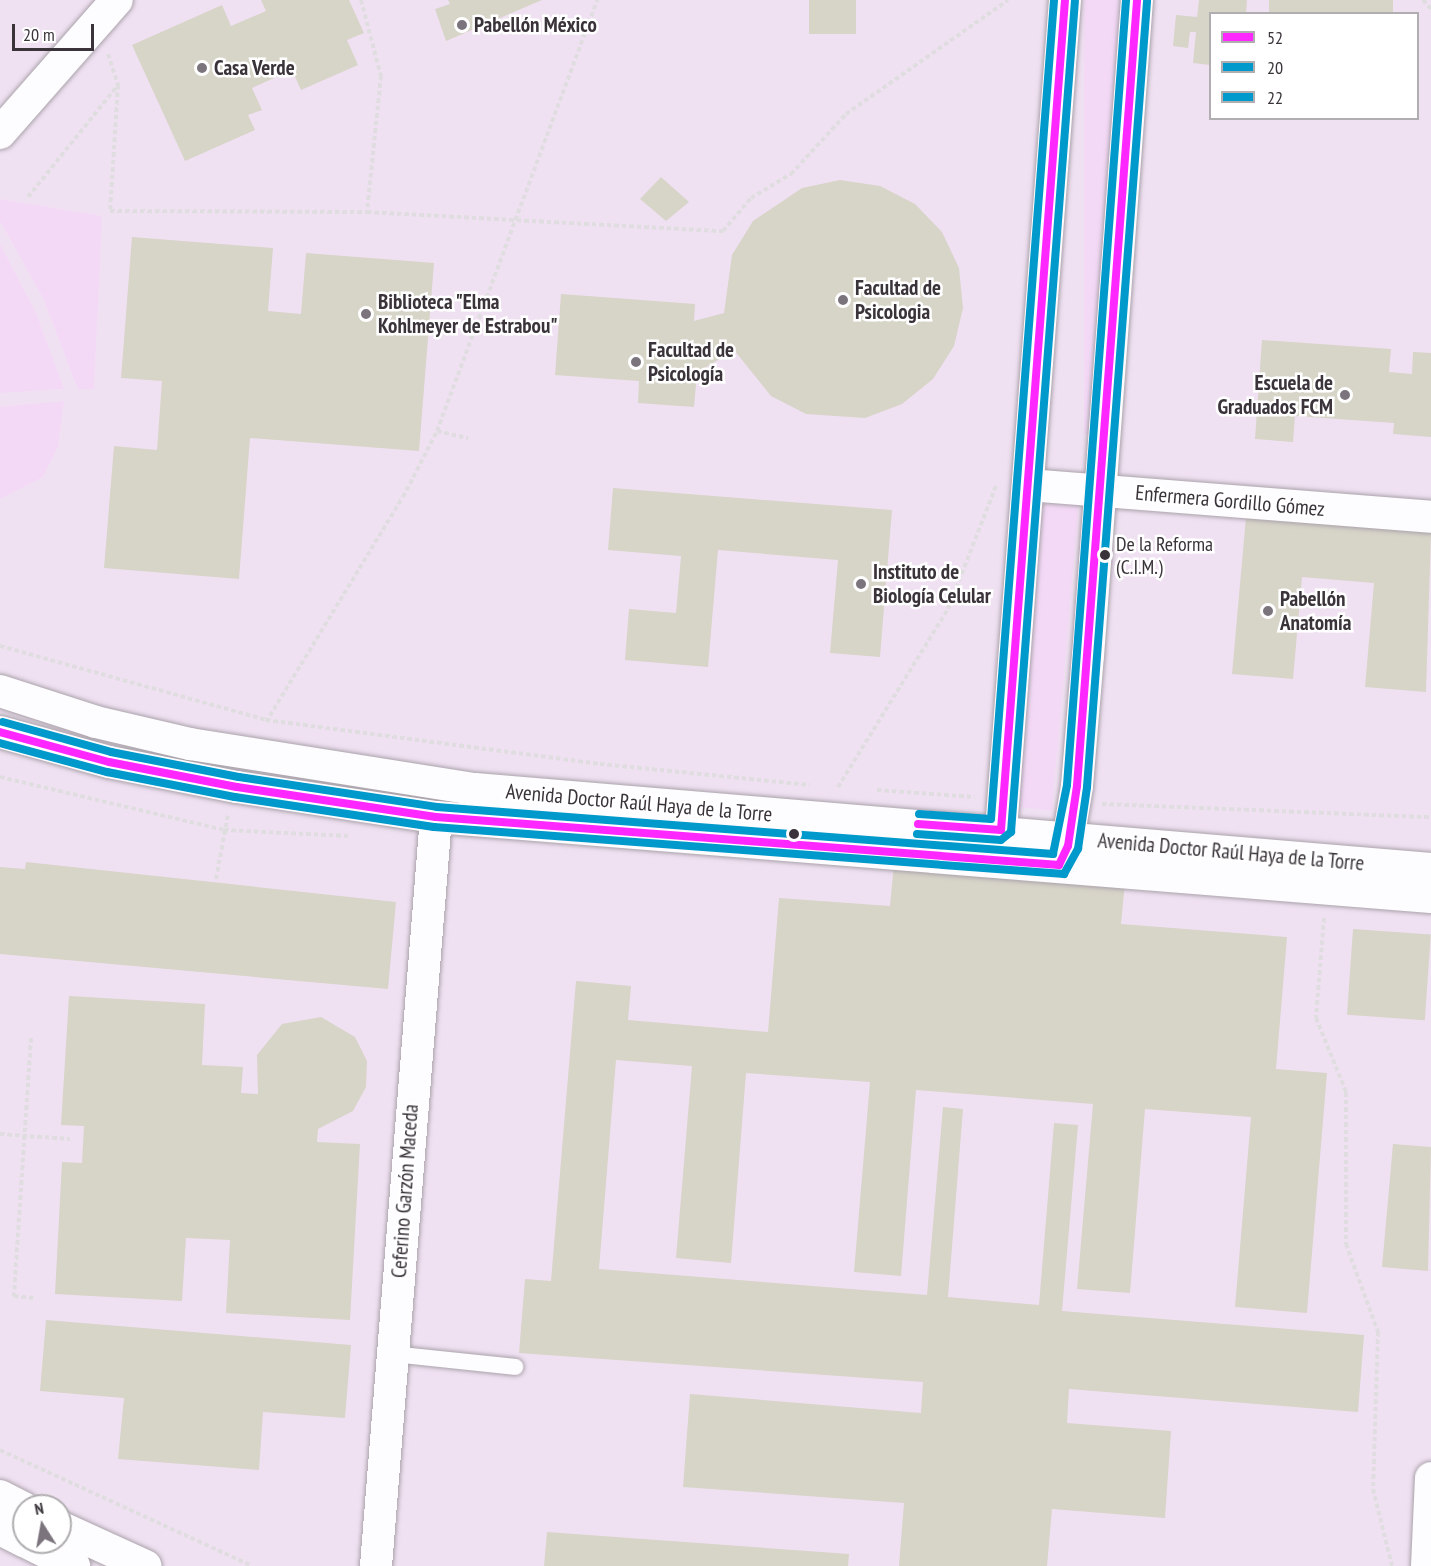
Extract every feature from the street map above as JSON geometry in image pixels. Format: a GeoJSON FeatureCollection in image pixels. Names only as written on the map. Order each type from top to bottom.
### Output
{"type":"FeatureCollection","features":[{"type":"Feature","properties":{"kind":"street"},"geometry":{"type":"LineString","coordinates":[[1013,862],[1005,849],[1001,830],[1004,800],[1013,484],[1065,0]]}},
{"type":"Feature","properties":{"kind":"street"},"geometry":{"type":"LineString","coordinates":[[1064,851],[1074,805],[1137,0]]}},
{"type":"Feature","properties":{"kind":"street"},"geometry":{"type":"LineString","coordinates":[[0,133],[107,9]]}},
{"type":"Feature","properties":{"kind":"street","name":"Enfermera Gordillo Gómez"},"geometry":{"type":"LineString","coordinates":[[1013,484],[1431,518]]}},
{"type":"Feature","properties":{"kind":"street","name":"Avenida Doctor Raúl Haya de la Torre"},"geometry":{"type":"LineString","coordinates":[[0,691],[137,733],[351,772],[548,797],[1001,830],[1064,851],[1431,897]]}},
{"type":"Feature","properties":{"kind":"street","name":"Avenida Doctor Raúl Haya de la Torre"},"geometry":{"type":"LineString","coordinates":[[0,732],[109,762],[237,787],[436,817],[1013,862],[1064,851],[1431,869]]}},
{"type":"Feature","properties":{"kind":"street","name":"Ceferino Garzón Maceda"},"geometry":{"type":"LineString","coordinates":[[376,1566],[436,817]]}},
{"type":"Feature","properties":{"kind":"street"},"geometry":{"type":"LineString","coordinates":[[1427,1566],[1431,1478]]}},
{"type":"Feature","properties":{"kind":"street"},"geometry":{"type":"LineString","coordinates":[[72,1534],[112,1559],[145,1566]]}},
{"type":"Feature","properties":{"kind":"street"},"geometry":{"type":"LineString","coordinates":[[50,1554],[74,1566]]}},
{"type":"Feature","properties":{"kind":"lane"},"geometry":{"type":"LineString","coordinates":[[392,1354],[515,1367]]}},
{"type":"Feature","properties":{"kind":"path"},"geometry":{"type":"LineString","coordinates":[[361,0],[381,76],[367,212]]}},
{"type":"Feature","properties":{"kind":"path"},"geometry":{"type":"LineString","coordinates":[[266,720],[403,497],[437,431],[518,218],[597,0]]}},
{"type":"Feature","properties":{"kind":"path"},"geometry":{"type":"LineString","coordinates":[[107,9],[118,85],[110,211],[367,212],[518,218],[723,231],[751,198],[791,174],[846,114],[1008,0]]}},
{"type":"Feature","properties":{"kind":"path"},"geometry":{"type":"LineString","coordinates":[[1423,0],[1431,9]]}},
{"type":"Feature","properties":{"kind":"path"},"geometry":{"type":"LineString","coordinates":[[28,197],[118,85]]}},
{"type":"Feature","properties":{"kind":"path"},"geometry":{"type":"LineString","coordinates":[[437,431],[468,438]]}},
{"type":"Feature","properties":{"kind":"path"},"geometry":{"type":"LineString","coordinates":[[838,787],[948,609],[1013,484]]}},
{"type":"Feature","properties":{"kind":"path"},"geometry":{"type":"LineString","coordinates":[[0,646],[266,720],[600,764],[814,785]]}},
{"type":"Feature","properties":{"kind":"path"},"geometry":{"type":"LineString","coordinates":[[826,786],[850,788]]}},
{"type":"Feature","properties":{"kind":"path"},"geometry":{"type":"LineString","coordinates":[[216,879],[237,787]]}},
{"type":"Feature","properties":{"kind":"path"},"geometry":{"type":"LineString","coordinates":[[874,790],[1004,800]]}},
{"type":"Feature","properties":{"kind":"path"},"geometry":{"type":"LineString","coordinates":[[1074,805],[1431,817]]}},
{"type":"Feature","properties":{"kind":"path"},"geometry":{"type":"LineString","coordinates":[[1324,915],[1316,1018],[1346,1092],[1346,1244],[1378,1332],[1373,1489],[1392,1566]]}},
{"type":"Feature","properties":{"kind":"path"},"geometry":{"type":"LineString","coordinates":[[32,1038],[14,1296],[34,1298]]}},
{"type":"Feature","properties":{"kind":"path"},"geometry":{"type":"LineString","coordinates":[[0,1134],[70,1139]]}},
{"type":"Feature","properties":{"kind":"path"},"geometry":{"type":"LineString","coordinates":[[0,1450],[252,1566]]}},
{"type":"Feature","properties":{"kind":"shaded area"},"geometry":{"type":"Polygon","coordinates":[[[0,0],[1431,0],[1431,1566],[0,1566],[0,0]]]}},
{"type":"Feature","properties":{"kind":"shaded area"},"geometry":{"type":"Polygon","coordinates":[[[1084,0],[1120,0],[1120,434],[1084,434],[1084,0]]]}},
{"type":"Feature","properties":{"kind":"shaded area"},"geometry":{"type":"Polygon","coordinates":[[[0,199],[102,216],[94,389],[78,389],[43,298],[0,221],[0,199]]]}},
{"type":"Feature","properties":{"kind":"shaded area"},"geometry":{"type":"Polygon","coordinates":[[[0,244],[36,313],[64,389],[0,393],[0,244]]]}},
{"type":"Feature","properties":{"kind":"shaded area"},"geometry":{"type":"Polygon","coordinates":[[[64,401],[58,447],[43,477],[0,499],[0,407],[64,401]]]}},
{"type":"Feature","properties":{"kind":"shaded area"},"geometry":{"type":"Polygon","coordinates":[[[1041,499],[1079,502],[1052,810],[1014,807],[1041,499]]]}},
{"type":"Feature","properties":{"kind":"building","name":"Casa Verde"},"geometry":{"type":"Polygon","coordinates":[[[261,0],[349,0],[364,33],[347,40],[358,65],[301,90],[292,70],[252,88],[262,110],[248,115],[255,130],[185,161],[132,45],[222,5],[231,26],[266,11],[261,0]]]}},
{"type":"Feature","properties":{"kind":"building","name":"Pabellón México"},"geometry":{"type":"Polygon","coordinates":[[[448,0],[542,0],[446,41],[435,9],[450,4],[448,0]]]}},
{"type":"Feature","properties":{"kind":"building"},"geometry":{"type":"Polygon","coordinates":[[[809,0],[856,0],[856,34],[809,34],[809,0]]]}},
{"type":"Feature","properties":{"kind":"building"},"geometry":{"type":"Polygon","coordinates":[[[1199,0],[1247,0],[1246,12],[1209,12],[1209,65],[1193,63],[1196,32],[1190,32],[1188,48],[1173,46],[1176,15],[1197,17],[1199,0]]]}},
{"type":"Feature","properties":{"kind":"building"},"geometry":{"type":"Polygon","coordinates":[[[1269,0],[1393,0],[1393,12],[1269,12],[1269,0]]]}},
{"type":"Feature","properties":{"kind":"building"},"geometry":{"type":"Polygon","coordinates":[[[661,177],[689,202],[666,221],[640,199],[661,177]]]}},
{"type":"Feature","properties":{"kind":"building","name":"Facultad de Psicologia"},"geometry":{"type":"Polygon","coordinates":[[[840,180],[880,186],[915,204],[942,232],[959,268],[963,308],[954,346],[933,379],[902,404],[865,418],[806,414],[771,396],[734,350],[697,373],[694,407],[638,403],[639,381],[555,375],[561,294],[695,304],[694,321],[724,313],[732,255],[753,221],[802,188],[840,180]]]}},
{"type":"Feature","properties":{"kind":"building"},"geometry":{"type":"Polygon","coordinates":[[[132,237],[273,248],[268,311],[301,314],[306,253],[434,263],[419,451],[250,438],[239,579],[104,568],[114,446],[157,450],[162,381],[121,378],[132,237]]]}},
{"type":"Feature","properties":{"kind":"building","name":"Escuela de Graduados FCM"},"geometry":{"type":"Polygon","coordinates":[[[1262,340],[1391,349],[1389,372],[1412,374],[1413,352],[1431,353],[1431,437],[1393,434],[1394,423],[1295,416],[1293,442],[1255,439],[1262,340]]]}},
{"type":"Feature","properties":{"kind":"building","name":"Instituto de Biología Celular"},"geometry":{"type":"Polygon","coordinates":[[[613,488],[892,510],[880,657],[830,653],[838,560],[718,550],[708,667],[625,660],[629,609],[676,613],[681,556],[608,550],[613,488]]]}},
{"type":"Feature","properties":{"kind":"building","name":"Pabellón Anatomía"},"geometry":{"type":"Polygon","coordinates":[[[1246,517],[1431,533],[1426,692],[1365,687],[1374,583],[1302,577],[1293,679],[1232,674],[1246,517]]]}},
{"type":"Feature","properties":{"kind":"building"},"geometry":{"type":"Polygon","coordinates":[[[26,862],[396,902],[388,989],[0,954],[0,867],[25,869],[26,862]]]}},
{"type":"Feature","properties":{"kind":"building"},"geometry":{"type":"Polygon","coordinates":[[[894,864],[1125,882],[1121,924],[1287,937],[1276,1069],[1327,1073],[1307,1313],[1235,1307],[1251,1117],[1145,1109],[1130,1293],[1077,1289],[1093,1104],[916,1090],[901,1276],[854,1272],[870,1082],[746,1073],[731,1263],[676,1258],[692,1066],[616,1060],[599,1269],[927,1295],[943,1107],[963,1109],[948,1297],[1039,1305],[1054,1123],[1078,1125],[1062,1311],[1364,1335],[1358,1412],[1069,1389],[1067,1423],[1171,1431],[1165,1518],[1052,1509],[1047,1566],[899,1566],[904,1503],[683,1487],[690,1394],[921,1413],[923,1382],[519,1353],[525,1279],[551,1281],[576,981],[631,986],[628,1020],[768,1032],[779,898],[890,906],[894,864]]]}},
{"type":"Feature","properties":{"kind":"building"},"geometry":{"type":"Polygon","coordinates":[[[1353,929],[1431,934],[1425,1020],[1347,1015],[1353,929]]]}},
{"type":"Feature","properties":{"kind":"building"},"geometry":{"type":"Polygon","coordinates":[[[69,996],[205,1004],[202,1065],[243,1067],[241,1093],[258,1094],[257,1055],[282,1024],[321,1017],[355,1037],[367,1061],[366,1087],[353,1111],[318,1129],[317,1142],[360,1144],[350,1320],[226,1313],[230,1240],[186,1238],[182,1301],[55,1294],[62,1162],[82,1163],[84,1126],[61,1125],[69,996]]]}},
{"type":"Feature","properties":{"kind":"building"},"geometry":{"type":"Polygon","coordinates":[[[1393,1144],[1431,1147],[1428,1271],[1382,1267],[1393,1144]]]}},
{"type":"Feature","properties":{"kind":"building"},"geometry":{"type":"Polygon","coordinates":[[[46,1320],[351,1345],[345,1418],[263,1412],[259,1470],[118,1459],[124,1398],[40,1391],[46,1320]]]}},
{"type":"Feature","properties":{"kind":"building"},"geometry":{"type":"Polygon","coordinates":[[[547,1532],[849,1554],[848,1566],[544,1566],[547,1532]]]}},
{"type":"Feature","properties":{"kind":"transit line","name":"22"},"geometry":{"type":"LineString","coordinates":[[919,814],[991,819],[1054,0]]}},
{"type":"Feature","properties":{"kind":"transit line","name":"52"},"geometry":{"type":"LineString","coordinates":[[918,824],[1001,830],[1065,0]]}},
{"type":"Feature","properties":{"kind":"transit line","name":"22"},"geometry":{"type":"LineString","coordinates":[[3,722],[111,752],[239,777],[437,807],[1053,854],[1067,785],[1126,0]]}},
{"type":"Feature","properties":{"kind":"transit line","name":"52"},"geometry":{"type":"LineString","coordinates":[[0,732],[109,762],[237,787],[436,817],[1059,865],[1068,846],[1077,786],[1137,0]]}},
{"type":"Feature","properties":{"kind":"transit line","name":"20"},"geometry":{"type":"LineString","coordinates":[[917,834],[1001,840],[1011,832],[1075,1]]}},
{"type":"Feature","properties":{"kind":"transit line","name":"20"},"geometry":{"type":"LineString","coordinates":[[0,743],[107,772],[235,797],[434,827],[1064,874],[1078,849],[1087,787],[1147,1]]}},
{"type":"Feature","properties":{"kind":"place","name":"Pabellón México"},"geometry":{"type":"Point","coordinates":[462,25]}},
{"type":"Feature","properties":{"kind":"place","name":"Casa Verde"},"geometry":{"type":"Point","coordinates":[202,68]}},
{"type":"Feature","properties":{"kind":"place","name":"Facultad de Psicologia"},"geometry":{"type":"Point","coordinates":[843,300]}},
{"type":"Feature","properties":{"kind":"place","name":"Biblioteca \"Elma Kohlmeyer de Estrabou\""},"geometry":{"type":"Point","coordinates":[366,314]}},
{"type":"Feature","properties":{"kind":"place","name":"Facultad de Psicología"},"geometry":{"type":"Point","coordinates":[636,362]}},
{"type":"Feature","properties":{"kind":"place","name":"Escuela de Graduados FCM"},"geometry":{"type":"Point","coordinates":[1345,395]}},
{"type":"Feature","properties":{"kind":"place","name":"De la Reforma (C.I.M.)"},"geometry":{"type":"Point","coordinates":[1105,555]}},
{"type":"Feature","properties":{"kind":"place","name":"Instituto de Biología Celular"},"geometry":{"type":"Point","coordinates":[861,584]}},
{"type":"Feature","properties":{"kind":"place","name":"Pabellón Anatomía"},"geometry":{"type":"Point","coordinates":[1268,611]}}]}
